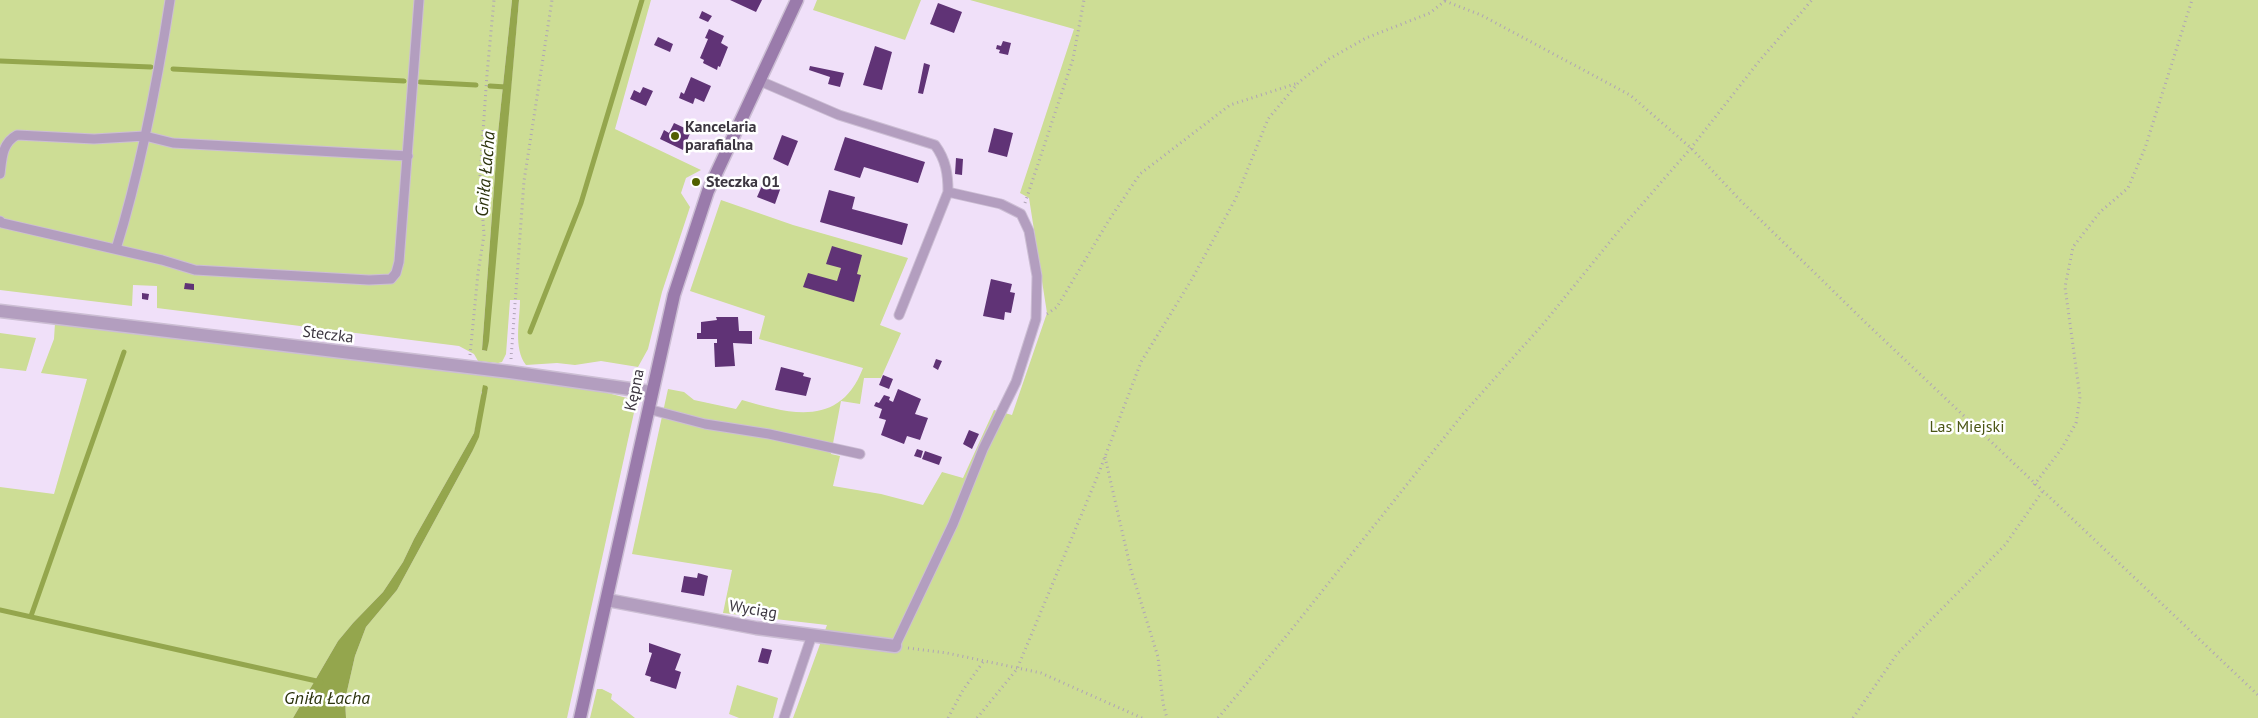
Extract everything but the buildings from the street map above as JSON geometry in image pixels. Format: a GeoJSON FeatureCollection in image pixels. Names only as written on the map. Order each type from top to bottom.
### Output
{"type":"FeatureCollection","features":[{"type":"Feature","properties":{"kind":"street","name":"Kępna"},"geometry":{"type":"LineString","coordinates":[[580,718],[674,295],[708,191],[797,0]]}},
{"type":"Feature","properties":{"kind":"street","name":"Steczka"},"geometry":{"type":"LineString","coordinates":[[0,311],[510,372],[652,392]]}},
{"type":"Feature","properties":{"kind":"street","name":"Wyciąg"},"geometry":{"type":"LineString","coordinates":[[607,600],[756,628],[895,646]]}},
{"type":"Feature","properties":{"kind":"lane"},"geometry":{"type":"LineString","coordinates":[[116,249],[132,198],[170,0]]}},
{"type":"Feature","properties":{"kind":"lane"},"geometry":{"type":"LineString","coordinates":[[0,221],[8,225],[116,249],[195,270],[369,280],[391,279],[396,273],[399,262],[419,0]]}},
{"type":"Feature","properties":{"kind":"lane"},"geometry":{"type":"LineString","coordinates":[[760,82],[840,115],[935,145],[943,156],[948,174],[948,192],[898,315]]}},
{"type":"Feature","properties":{"kind":"lane"},"geometry":{"type":"LineString","coordinates":[[0,174],[8,140],[17,135],[94,139],[145,136],[174,143],[408,156]]}},
{"type":"Feature","properties":{"kind":"lane"},"geometry":{"type":"LineString","coordinates":[[895,646],[953,524],[983,449],[1016,382],[1036,319],[1037,276],[1029,231],[1021,214],[1001,204],[948,192]]}},
{"type":"Feature","properties":{"kind":"lane"},"geometry":{"type":"LineString","coordinates":[[648,409],[697,423],[768,434],[860,454]]}},
{"type":"Feature","properties":{"kind":"lane"},"geometry":{"type":"LineString","coordinates":[[784,718],[812,634]]}},
{"type":"Feature","properties":{"kind":"path"},"geometry":{"type":"LineString","coordinates":[[469,368],[477,282],[484,235],[480,176],[486,74],[494,0]]}},
{"type":"Feature","properties":{"kind":"path"},"geometry":{"type":"LineString","coordinates":[[510,372],[525,172],[552,0]]}},
{"type":"Feature","properties":{"kind":"path"},"geometry":{"type":"LineString","coordinates":[[1017,212],[1028,196],[1073,59],[1084,0]]}},
{"type":"Feature","properties":{"kind":"path"},"geometry":{"type":"LineString","coordinates":[[1218,718],[1288,634],[1463,414],[1544,323],[1617,233],[1691,148],[1760,60],[1812,0]]}},
{"type":"Feature","properties":{"kind":"path"},"geometry":{"type":"LineString","coordinates":[[2034,485],[2062,448],[2076,424],[2080,396],[2065,287],[2073,247],[2100,212],[2128,188],[2145,148],[2192,0]]}},
{"type":"Feature","properties":{"kind":"path"},"geometry":{"type":"LineString","coordinates":[[977,718],[1017,668],[1105,456],[1141,362],[1192,280],[1236,198],[1268,119],[1299,82],[1329,59],[1366,38],[1430,13],[1445,1],[1481,15],[1630,95],[1691,148],[1752,212],[2034,485],[2258,695]]}},
{"type":"Feature","properties":{"kind":"path"},"geometry":{"type":"LineString","coordinates":[[1036,319],[1041,319],[1057,307],[1109,220],[1140,174],[1230,105],[1299,82]]}},
{"type":"Feature","properties":{"kind":"path"},"geometry":{"type":"LineString","coordinates":[[1105,456],[1131,570],[1158,656],[1163,703],[1167,718]]}},
{"type":"Feature","properties":{"kind":"path"},"geometry":{"type":"LineString","coordinates":[[1853,718],[1897,654],[2005,545],[2042,492]]}},
{"type":"Feature","properties":{"kind":"path"},"geometry":{"type":"LineString","coordinates":[[895,646],[947,654],[1041,673],[1142,718]]}},
{"type":"Feature","properties":{"kind":"path"},"geometry":{"type":"LineString","coordinates":[[948,718],[963,690],[983,662]]}},
{"type":"Feature","properties":{"kind":"green space"},"geometry":{"type":"Polygon","coordinates":[[[0,0],[512,0],[498,133],[482,350],[487,351],[519,0],[651,0],[615,129],[701,170],[686,178],[681,193],[690,207],[662,292],[648,349],[638,367],[601,361],[575,365],[557,363],[526,365],[518,342],[520,300],[510,300],[506,354],[502,362],[498,363],[478,361],[474,354],[459,346],[157,308],[157,286],[133,285],[132,306],[0,290],[0,0]]]}},
{"type":"Feature","properties":{"kind":"green space"},"geometry":{"type":"Polygon","coordinates":[[[817,0],[921,0],[905,40],[813,10],[817,0]]]}},
{"type":"Feature","properties":{"kind":"green space","name":"Las Miejski"},"geometry":{"type":"Polygon","coordinates":[[[970,0],[2258,0],[2258,718],[793,718],[827,625],[723,613],[732,570],[632,554],[668,389],[684,392],[694,400],[736,409],[742,400],[795,412],[812,412],[827,408],[841,400],[853,387],[863,368],[759,339],[765,316],[690,291],[721,200],[793,225],[908,258],[880,325],[901,333],[881,378],[864,378],[860,404],[841,401],[831,454],[840,456],[833,486],[881,494],[923,505],[942,472],[963,478],[994,410],[1012,415],[1047,313],[1029,198],[1020,193],[1074,29],[970,0]]]}},
{"type":"Feature","properties":{"kind":"green space"},"geometry":{"type":"Polygon","coordinates":[[[55,323],[584,387],[631,399],[634,402],[635,408],[567,718],[346,718],[345,700],[355,656],[366,627],[397,590],[472,452],[488,388],[481,392],[481,403],[474,433],[403,562],[383,592],[338,641],[293,718],[0,718],[0,487],[54,494],[87,379],[41,373],[54,339],[55,323]]]}},
{"type":"Feature","properties":{"kind":"green space"},"geometry":{"type":"Polygon","coordinates":[[[0,333],[36,338],[26,371],[0,368],[0,333]]]}},
{"type":"Feature","properties":{"kind":"green space"},"geometry":{"type":"Polygon","coordinates":[[[737,685],[778,698],[773,718],[739,718],[729,714],[737,685]]]}},
{"type":"Feature","properties":{"kind":"green space"},"geometry":{"type":"Polygon","coordinates":[[[597,689],[602,689],[612,694],[611,699],[635,718],[590,718],[597,689]]]}},
{"type":"Feature","properties":{"kind":"water","name":"Gniła Łacha"},"geometry":{"type":"Polygon","coordinates":[[[512,0],[519,0],[487,351],[482,350],[498,133],[512,0]]]}},
{"type":"Feature","properties":{"kind":"water","name":"Gniła Łacha"},"geometry":{"type":"Polygon","coordinates":[[[483,385],[488,388],[479,437],[472,452],[397,590],[366,627],[355,656],[345,700],[346,718],[293,718],[338,641],[383,592],[403,562],[474,433],[483,385]]]}},
{"type":"Feature","properties":{"kind":"waterway"},"geometry":{"type":"LineString","coordinates":[[530,332],[581,203],[642,0]]}},
{"type":"Feature","properties":{"kind":"waterway"},"geometry":{"type":"LineString","coordinates":[[0,61],[151,67]]}},
{"type":"Feature","properties":{"kind":"waterway"},"geometry":{"type":"LineString","coordinates":[[173,69],[404,81]]}},
{"type":"Feature","properties":{"kind":"waterway"},"geometry":{"type":"LineString","coordinates":[[420,82],[476,85]]}},
{"type":"Feature","properties":{"kind":"waterway"},"geometry":{"type":"LineString","coordinates":[[490,86],[506,87]]}},
{"type":"Feature","properties":{"kind":"waterway"},"geometry":{"type":"LineString","coordinates":[[31,616],[124,352]]}},
{"type":"Feature","properties":{"kind":"waterway"},"geometry":{"type":"LineString","coordinates":[[0,610],[321,682]]}},
{"type":"Feature","properties":{"kind":"place","name":"Kancelaria parafialna"},"geometry":{"type":"Point","coordinates":[675,136]}},
{"type":"Feature","properties":{"kind":"place","name":"Steczka 01"},"geometry":{"type":"Point","coordinates":[696,182]}}]}
